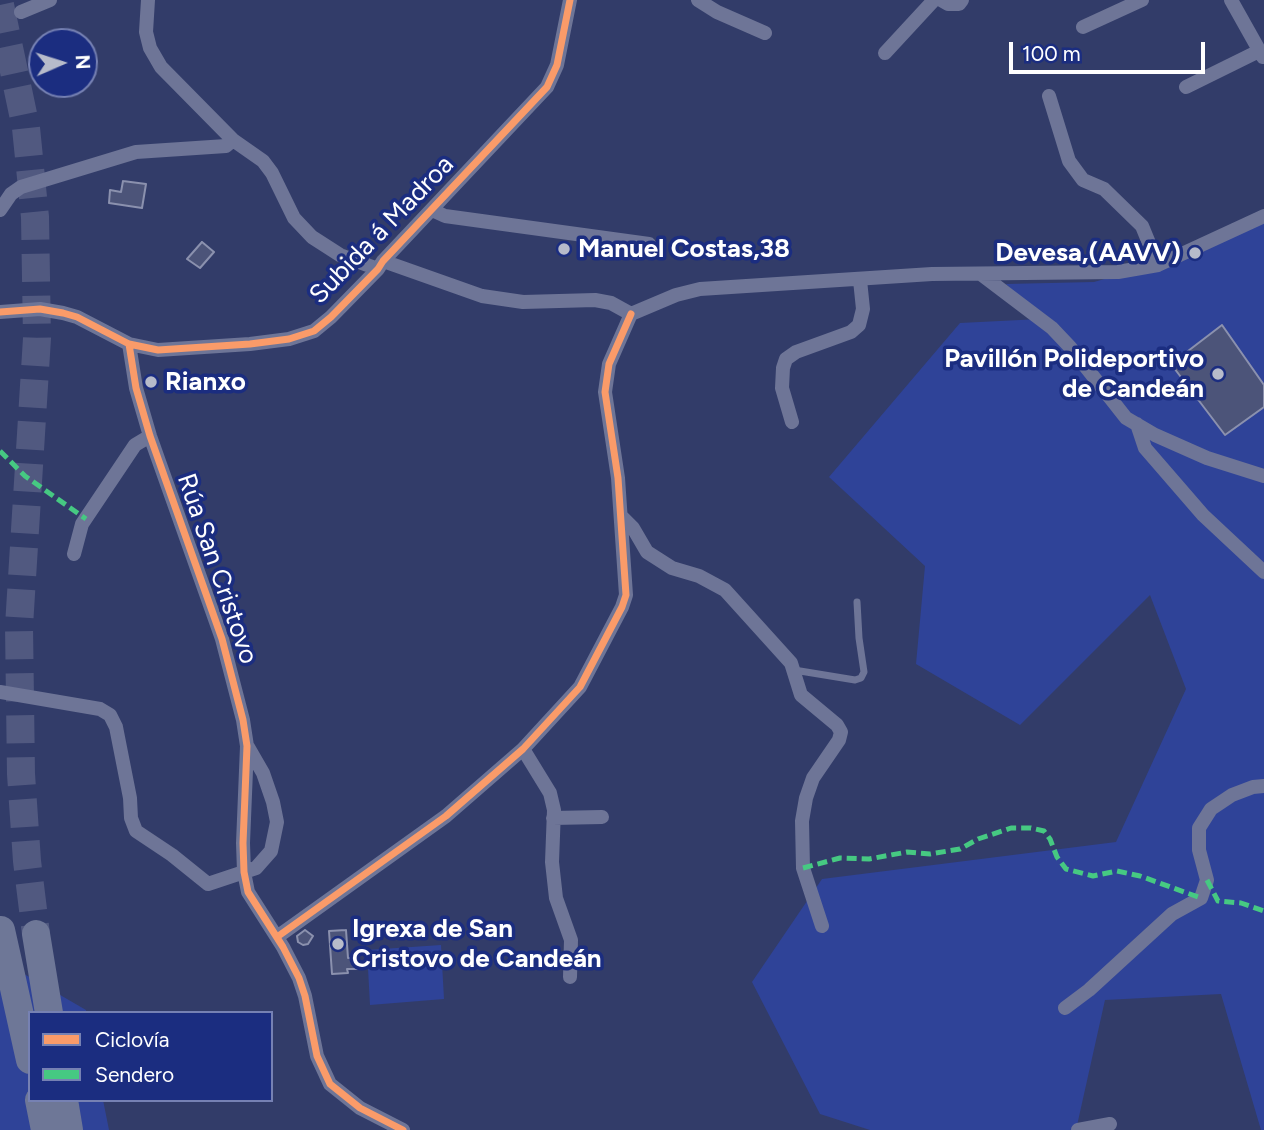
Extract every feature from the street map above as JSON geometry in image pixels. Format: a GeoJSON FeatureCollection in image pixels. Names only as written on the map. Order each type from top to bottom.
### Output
{"type":"FeatureCollection","features":[{"type":"Feature","properties":{"kind":"highway"},"geometry":{"type":"LineString","coordinates":[[1,930],[28,1051]]}},
{"type":"Feature","properties":{"kind":"highway"},"geometry":{"type":"LineString","coordinates":[[36,934],[49,1011]]}},
{"type":"Feature","properties":{"kind":"highway"},"geometry":{"type":"LineString","coordinates":[[39,1102],[45,1130]]}},
{"type":"Feature","properties":{"kind":"highway"},"geometry":{"type":"LineString","coordinates":[[64,1102],[69,1130]]}},
{"type":"Feature","properties":{"kind":"street"},"geometry":{"type":"LineString","coordinates":[[21,12],[50,0]]}},
{"type":"Feature","properties":{"kind":"street"},"geometry":{"type":"LineString","coordinates":[[148,0],[146,32],[150,48],[161,67],[233,140],[263,161],[272,173],[294,218],[312,237],[340,254],[482,296],[523,302],[596,300],[611,303],[631,314]]}},
{"type":"Feature","properties":{"kind":"street","name":"Subida á Madroa"},"geometry":{"type":"LineString","coordinates":[[129,344],[158,350],[250,345],[302,336],[314,331],[381,265],[547,87],[557,65],[570,0]]}},
{"type":"Feature","properties":{"kind":"street"},"geometry":{"type":"LineString","coordinates":[[698,0],[717,12],[765,33]]}},
{"type":"Feature","properties":{"kind":"street"},"geometry":{"type":"LineString","coordinates":[[886,54],[934,0]]}},
{"type":"Feature","properties":{"kind":"street"},"geometry":{"type":"LineString","coordinates":[[941,0],[948,4],[959,4],[962,0]]}},
{"type":"Feature","properties":{"kind":"street"},"geometry":{"type":"LineString","coordinates":[[1083,27],[1142,0]]}},
{"type":"Feature","properties":{"kind":"street"},"geometry":{"type":"LineString","coordinates":[[1186,87],[1262,55],[1231,0]]}},
{"type":"Feature","properties":{"kind":"street"},"geometry":{"type":"LineString","coordinates":[[1049,96],[1069,161],[1083,180],[1104,189],[1142,226],[1158,265]]}},
{"type":"Feature","properties":{"kind":"street"},"geometry":{"type":"LineString","coordinates":[[0,209],[11,194],[21,187],[124,155],[154,149],[184,150],[226,146],[233,140]]}},
{"type":"Feature","properties":{"kind":"street","name":"Subida á Madroa"},"geometry":{"type":"LineString","coordinates":[[432,210],[445,216],[649,244]]}},
{"type":"Feature","properties":{"kind":"street"},"geometry":{"type":"LineString","coordinates":[[277,937],[446,816],[523,749],[580,687],[622,607],[626,583],[605,382],[609,364],[631,314],[676,295],[700,289],[932,274],[1118,272],[1158,265],[1264,216]]}},
{"type":"Feature","properties":{"kind":"street"},"geometry":{"type":"LineString","coordinates":[[982,275],[1052,328],[1126,418],[1207,458],[1264,476]]}},
{"type":"Feature","properties":{"kind":"street"},"geometry":{"type":"LineString","coordinates":[[792,422],[782,388],[786,359],[796,352],[851,332],[859,325],[863,309],[860,279]]}},
{"type":"Feature","properties":{"kind":"street"},"geometry":{"type":"LineString","coordinates":[[0,312],[40,309],[63,313],[77,317],[129,344]]}},
{"type":"Feature","properties":{"kind":"street","name":"Rúa San Cristovo"},"geometry":{"type":"LineString","coordinates":[[129,344],[136,388],[150,436],[222,639],[234,684],[247,746],[243,822],[244,872],[248,892],[299,978],[317,1056],[330,1084],[360,1108],[403,1130]]}},
{"type":"Feature","properties":{"kind":"street"},"geometry":{"type":"LineString","coordinates":[[1137,424],[1144,448],[1202,515],[1264,572]]}},
{"type":"Feature","properties":{"kind":"street"},"geometry":{"type":"LineString","coordinates":[[74,554],[82,524],[135,445],[150,436]]}},
{"type":"Feature","properties":{"kind":"street"},"geometry":{"type":"LineString","coordinates":[[621,516],[633,528],[647,552],[672,568],[699,576],[725,590],[791,663],[801,695],[837,725],[841,732],[839,740],[813,778],[802,821],[803,868],[822,926]]}},
{"type":"Feature","properties":{"kind":"street"},"geometry":{"type":"LineString","coordinates":[[0,692],[100,709],[110,715],[116,727],[135,831],[172,855],[208,884],[244,872]]}},
{"type":"Feature","properties":{"kind":"street","name":"Rúa San Cristovo"},"geometry":{"type":"LineString","coordinates":[[244,872],[256,868],[271,851],[277,822],[263,773],[247,746]]}},
{"type":"Feature","properties":{"kind":"street"},"geometry":{"type":"LineString","coordinates":[[523,749],[550,793],[553,818],[552,862],[556,898],[571,940],[570,976]]}},
{"type":"Feature","properties":{"kind":"street"},"geometry":{"type":"LineString","coordinates":[[1065,1008],[1089,990],[1172,914],[1201,898],[1208,880],[1199,850],[1199,828],[1211,809],[1231,795],[1264,786]]}},
{"type":"Feature","properties":{"kind":"street"},"geometry":{"type":"LineString","coordinates":[[553,818],[602,817]]}},
{"type":"Feature","properties":{"kind":"street"},"geometry":{"type":"LineString","coordinates":[[1078,1130],[1110,1124]]}},
{"type":"Feature","properties":{"kind":"lane"},"geometry":{"type":"LineString","coordinates":[[793,669],[855,680],[861,678],[864,672],[857,602]]}},
{"type":"Feature","properties":{"kind":"shaded area"},"geometry":{"type":"Polygon","coordinates":[[[1264,213],[1264,1130],[1261,1130],[1221,994],[1105,1000],[1076,1130],[870,1130],[820,1114],[752,982],[822,879],[1116,842],[1186,689],[1150,595],[1020,725],[916,664],[925,566],[829,477],[960,323],[1040,319],[1006,284],[1094,282],[1195,253],[1264,213]]]}},
{"type":"Feature","properties":{"kind":"shaded area"},"geometry":{"type":"Polygon","coordinates":[[[441,945],[444,999],[370,1005],[367,950],[441,945]]]}},
{"type":"Feature","properties":{"kind":"shaded area"},"geometry":{"type":"Polygon","coordinates":[[[0,960],[86,1010],[28,1011],[28,1102],[103,1102],[109,1130],[0,1130],[0,960]]]}},
{"type":"Feature","properties":{"kind":"building"},"geometry":{"type":"Polygon","coordinates":[[[123,181],[146,184],[142,208],[109,203],[110,190],[121,192],[123,181]]]}},
{"type":"Feature","properties":{"kind":"building"},"geometry":{"type":"Polygon","coordinates":[[[202,242],[214,252],[200,268],[187,259],[202,242]]]}},
{"type":"Feature","properties":{"kind":"building","name":"Pavillón Polideportivo de Candeán"},"geometry":{"type":"Polygon","coordinates":[[[1222,325],[1264,385],[1264,407],[1225,435],[1171,364],[1222,325]]]}},
{"type":"Feature","properties":{"kind":"building"},"geometry":{"type":"Polygon","coordinates":[[[305,930],[313,936],[308,944],[303,945],[298,942],[297,936],[305,930]]]}},
{"type":"Feature","properties":{"kind":"building","name":"Igrexa de San Cristovo de Candeán"},"geometry":{"type":"Polygon","coordinates":[[[346,930],[348,958],[356,958],[357,969],[347,969],[348,973],[332,974],[329,931],[346,930]]]}},
{"type":"Feature","properties":{"kind":"tunnel"},"geometry":{"type":"LineString","coordinates":[[0,5],[26,128],[35,217],[37,338],[19,626],[21,774],[27,861],[36,934]]}},
{"type":"Feature","properties":{"kind":"marked path"},"geometry":{"type":"LineString","coordinates":[[0,451],[25,476],[86,519]]}},
{"type":"Feature","properties":{"kind":"marked path"},"geometry":{"type":"LineString","coordinates":[[803,868],[840,858],[869,859],[907,852],[930,854],[960,849],[978,839],[1011,828],[1031,828],[1044,831],[1066,869],[1093,876],[1117,871],[1140,876],[1201,898]]}},
{"type":"Feature","properties":{"kind":"marked path"},"geometry":{"type":"LineString","coordinates":[[1207,880],[1218,901],[1241,903],[1264,911]]}},
{"type":"Feature","properties":{"kind":"cycle path"},"geometry":{"type":"LineString","coordinates":[[0,312],[40,309],[63,313],[77,317],[129,344],[158,350],[250,344],[289,339],[314,331],[378,269],[547,87],[557,65],[570,0]]}},
{"type":"Feature","properties":{"kind":"cycle path"},"geometry":{"type":"LineString","coordinates":[[277,937],[446,816],[523,749],[580,687],[626,595],[618,478],[605,392],[609,364],[631,314]]}},
{"type":"Feature","properties":{"kind":"cycle path"},"geometry":{"type":"LineString","coordinates":[[129,344],[136,388],[150,436],[222,639],[243,720],[247,746],[243,843],[248,892],[299,978],[317,1056],[330,1084],[360,1108],[403,1130]]}},
{"type":"Feature","properties":{"kind":"place","name":"Manuel Costas,38"},"geometry":{"type":"Point","coordinates":[564,249]}},
{"type":"Feature","properties":{"kind":"place","name":"Devesa,(AAVV)"},"geometry":{"type":"Point","coordinates":[1195,253]}},
{"type":"Feature","properties":{"kind":"place","name":"Pavillón Polideportivo de Candeán"},"geometry":{"type":"Point","coordinates":[1218,374]}},
{"type":"Feature","properties":{"kind":"place","name":"Rianxo"},"geometry":{"type":"Point","coordinates":[151,382]}},
{"type":"Feature","properties":{"kind":"place","name":"Igrexa de San Cristovo de Candeán"},"geometry":{"type":"Point","coordinates":[338,944]}}]}
